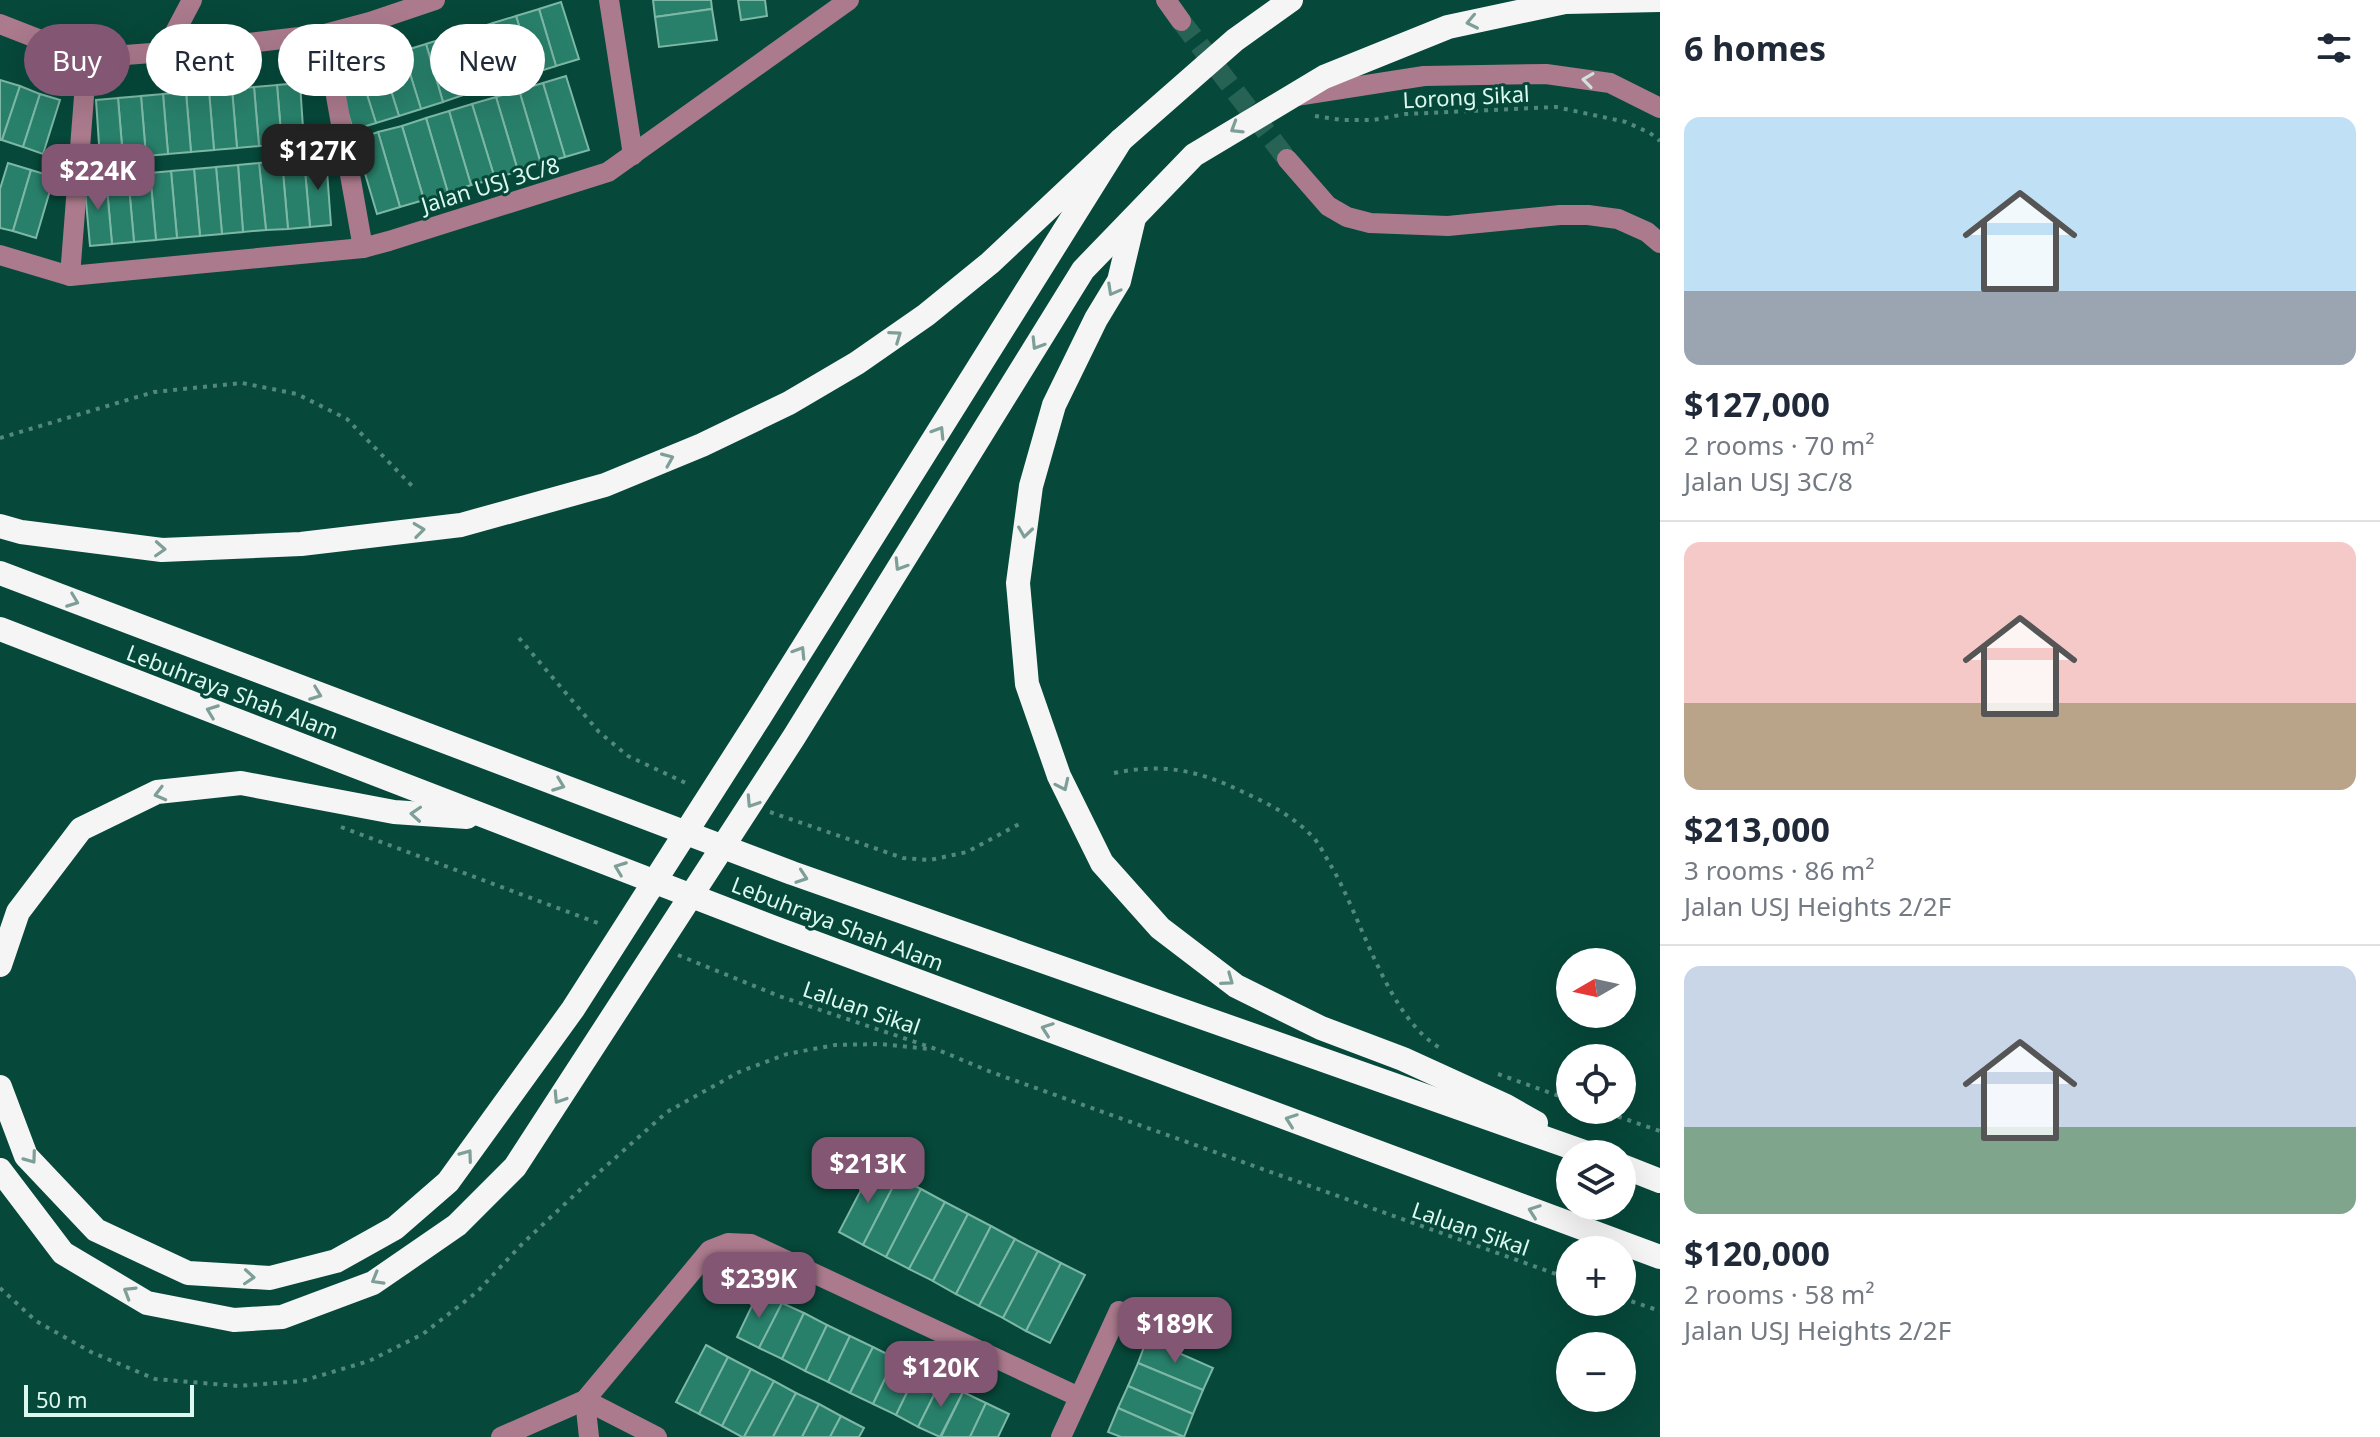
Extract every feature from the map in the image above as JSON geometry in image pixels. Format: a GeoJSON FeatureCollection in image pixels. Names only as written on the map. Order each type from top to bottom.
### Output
{"type":"FeatureCollection","features":[{"type":"Feature","properties":{"kind":"highway"},"geometry":{"type":"LineString","coordinates":[[0,526],[21,532],[162,550],[301,544],[461,525],[605,485],[702,445],[774,410],[857,363],[926,315],[990,263],[1121,140],[1235,40],[1291,0]]}},
{"type":"Feature","properties":{"kind":"highway"},"geometry":{"type":"LineString","coordinates":[[0,1170],[63,1253],[147,1303],[234,1320],[282,1317],[373,1283],[457,1225],[515,1167],[794,737],[1083,270],[1194,155],[1324,77],[1448,27],[1565,2],[1660,0]]}},
{"type":"Feature","properties":{"kind":"highway"},"geometry":{"type":"LineString","coordinates":[[0,1087],[26,1156],[96,1230],[188,1273],[270,1278],[336,1261],[395,1228],[448,1182],[573,1009],[1121,140]]}},
{"type":"Feature","properties":{"kind":"highway"},"geometry":{"type":"LineString","coordinates":[[1135,216],[1119,281],[1096,319],[1054,405],[1031,486],[1018,583],[1025,670],[1059,776],[1102,863],[1160,928],[1236,986],[1321,1028],[1403,1059],[1506,1106],[1566,1140]]}},
{"type":"Feature","properties":{"kind":"highway","name":"Lebuhraya Shah Alam"},"geometry":{"type":"LineString","coordinates":[[0,573],[792,873],[1556,1142]]}},
{"type":"Feature","properties":{"kind":"highway","name":"Lebuhraya Shah Alam"},"geometry":{"type":"LineString","coordinates":[[0,629],[787,932],[1660,1257]]}},
{"type":"Feature","properties":{"kind":"highway"},"geometry":{"type":"LineString","coordinates":[[0,965],[18,912],[81,829],[157,792],[241,783],[394,812],[494,819]]}},
{"type":"Feature","properties":{"kind":"highway"},"geometry":{"type":"LineString","coordinates":[[1636,1172],[1660,1181]]}},
{"type":"Feature","properties":{"kind":"street"},"geometry":{"type":"LineString","coordinates":[[179,24],[192,0]]}},
{"type":"Feature","properties":{"kind":"street"},"geometry":{"type":"LineString","coordinates":[[362,24],[435,0]]}},
{"type":"Feature","properties":{"kind":"street"},"geometry":{"type":"LineString","coordinates":[[609,0],[633,155]]}},
{"type":"Feature","properties":{"kind":"street","name":"Jalan USJ 3C/8"},"geometry":{"type":"LineString","coordinates":[[0,255],[70,276],[363,248],[608,172],[830,6],[849,0]]}},
{"type":"Feature","properties":{"kind":"street"},"geometry":{"type":"LineString","coordinates":[[1166,0],[1181,21]]}},
{"type":"Feature","properties":{"kind":"street"},"geometry":{"type":"LineString","coordinates":[[0,24],[24,33]]}},
{"type":"Feature","properties":{"kind":"street"},"geometry":{"type":"LineString","coordinates":[[1289,97],[1424,76],[1546,74],[1610,83],[1660,108]]}},
{"type":"Feature","properties":{"kind":"street"},"geometry":{"type":"LineString","coordinates":[[70,276],[84,96]]}},
{"type":"Feature","properties":{"kind":"street"},"geometry":{"type":"LineString","coordinates":[[336,96],[363,248]]}},
{"type":"Feature","properties":{"kind":"street"},"geometry":{"type":"LineString","coordinates":[[1287,159],[1328,206],[1347,217],[1370,223],[1448,226],[1588,215],[1618,219],[1647,232],[1660,243]]}},
{"type":"Feature","properties":{"kind":"street"},"geometry":{"type":"LineString","coordinates":[[501,1437],[585,1400],[710,1250],[728,1243],[751,1244],[1079,1397]]}},
{"type":"Feature","properties":{"kind":"street"},"geometry":{"type":"LineString","coordinates":[[1061,1437],[1119,1311]]}},
{"type":"Feature","properties":{"kind":"street"},"geometry":{"type":"LineString","coordinates":[[585,1400],[589,1437]]}},
{"type":"Feature","properties":{"kind":"street"},"geometry":{"type":"LineString","coordinates":[[585,1400],[657,1437]]}},
{"type":"Feature","properties":{"kind":"path","name":"Lorong Sikal"},"geometry":{"type":"LineString","coordinates":[[1312,116],[1373,120],[1406,114],[1556,107],[1626,122],[1660,141]]}},
{"type":"Feature","properties":{"kind":"path"},"geometry":{"type":"LineString","coordinates":[[0,438],[154,392],[242,383],[297,394],[347,419],[415,489]]}},
{"type":"Feature","properties":{"kind":"path"},"geometry":{"type":"LineString","coordinates":[[1114,773],[1142,768],[1172,768],[1221,781],[1274,806],[1312,835],[1360,922],[1381,974],[1410,1021],[1438,1047],[1450,1053]]}},
{"type":"Feature","properties":{"kind":"path"},"geometry":{"type":"LineString","coordinates":[[332,824],[605,926]]}},
{"type":"Feature","properties":{"kind":"path","name":"Laluan Sikal"},"geometry":{"type":"LineString","coordinates":[[678,955],[779,996],[936,1049],[1238,1162],[1556,1274]]}},
{"type":"Feature","properties":{"kind":"path"},"geometry":{"type":"LineString","coordinates":[[1488,1071],[1556,1095]]}},
{"type":"Feature","properties":{"kind":"path"},"geometry":{"type":"LineString","coordinates":[[1636,1123],[1660,1131]]}},
{"type":"Feature","properties":{"kind":"path"},"geometry":{"type":"LineString","coordinates":[[1636,1303],[1660,1311]]}},
{"type":"Feature","properties":{"kind":"building"},"geometry":{"type":"Polygon","coordinates":[[[653,0],[711,0],[712,9],[655,17],[653,0]]]}},
{"type":"Feature","properties":{"kind":"building"},"geometry":{"type":"Polygon","coordinates":[[[738,0],[765,0],[767,16],[741,20],[738,0]]]}},
{"type":"Feature","properties":{"kind":"building"},"geometry":{"type":"Polygon","coordinates":[[[561,2],[579,59],[556,66],[539,9],[561,2]]]}},
{"type":"Feature","properties":{"kind":"building"},"geometry":{"type":"Polygon","coordinates":[[[539,9],[543,24],[519,24],[516,16],[539,9]]]}},
{"type":"Feature","properties":{"kind":"building"},"geometry":{"type":"Polygon","coordinates":[[[712,9],[717,40],[659,47],[655,17],[712,9]]]}},
{"type":"Feature","properties":{"kind":"building"},"geometry":{"type":"Polygon","coordinates":[[[516,16],[519,24],[493,24],[516,16]]]}},
{"type":"Feature","properties":{"kind":"building"},"geometry":{"type":"Polygon","coordinates":[[[545,29],[556,66],[545,70],[545,29]]]}},
{"type":"Feature","properties":{"kind":"building"},"geometry":{"type":"Polygon","coordinates":[[[426,44],[430,58],[430,96],[441,96],[443,102],[421,109],[414,86],[414,48],[426,44]]]}},
{"type":"Feature","properties":{"kind":"building"},"geometry":{"type":"Polygon","coordinates":[[[566,76],[589,150],[565,157],[545,82],[566,76]]]}},
{"type":"Feature","properties":{"kind":"building"},"geometry":{"type":"Polygon","coordinates":[[[0,80],[20,86],[2,140],[0,140],[0,80]]]}},
{"type":"Feature","properties":{"kind":"building"},"geometry":{"type":"Polygon","coordinates":[[[277,85],[278,96],[301,96],[304,143],[282,145],[277,85]]]}},
{"type":"Feature","properties":{"kind":"building"},"geometry":{"type":"Polygon","coordinates":[[[277,85],[282,145],[259,146],[255,96],[262,96],[262,86],[277,85]]]}},
{"type":"Feature","properties":{"kind":"building"},"geometry":{"type":"Polygon","coordinates":[[[20,86],[24,88],[24,96],[39,96],[23,147],[2,140],[20,86]]]}},
{"type":"Feature","properties":{"kind":"building"},"geometry":{"type":"Polygon","coordinates":[[[414,86],[421,109],[399,116],[393,96],[414,96],[414,86]]]}},
{"type":"Feature","properties":{"kind":"building"},"geometry":{"type":"Polygon","coordinates":[[[545,90],[565,157],[541,164],[521,96],[545,96],[545,90]]]}},
{"type":"Feature","properties":{"kind":"building"},"geometry":{"type":"Polygon","coordinates":[[[39,96],[60,100],[43,154],[23,147],[39,96]]]}},
{"type":"Feature","properties":{"kind":"building"},"geometry":{"type":"Polygon","coordinates":[[[141,96],[163,96],[168,154],[146,156],[141,96]]]}},
{"type":"Feature","properties":{"kind":"building"},"geometry":{"type":"Polygon","coordinates":[[[141,96],[146,156],[123,158],[118,98],[141,96]]]}},
{"type":"Feature","properties":{"kind":"building"},"geometry":{"type":"Polygon","coordinates":[[[163,96],[186,96],[191,152],[168,154],[163,96]]]}},
{"type":"Feature","properties":{"kind":"building"},"geometry":{"type":"Polygon","coordinates":[[[186,96],[209,96],[214,150],[191,152],[186,96]]]}},
{"type":"Feature","properties":{"kind":"building"},"geometry":{"type":"Polygon","coordinates":[[[209,96],[233,96],[237,148],[214,150],[209,96]]]}},
{"type":"Feature","properties":{"kind":"building"},"geometry":{"type":"Polygon","coordinates":[[[233,96],[255,96],[259,146],[237,148],[233,96]]]}},
{"type":"Feature","properties":{"kind":"building"},"geometry":{"type":"Polygon","coordinates":[[[343,96],[367,96],[376,123],[353,130],[343,96]]]}},
{"type":"Feature","properties":{"kind":"building"},"geometry":{"type":"Polygon","coordinates":[[[367,96],[393,96],[399,116],[376,123],[367,96]]]}},
{"type":"Feature","properties":{"kind":"building"},"geometry":{"type":"Polygon","coordinates":[[[441,96],[460,96],[443,102],[441,96]]]}},
{"type":"Feature","properties":{"kind":"building"},"geometry":{"type":"Polygon","coordinates":[[[521,96],[541,164],[518,171],[496,97],[521,96]]]}},
{"type":"Feature","properties":{"kind":"building"},"geometry":{"type":"Polygon","coordinates":[[[496,97],[518,171],[495,179],[472,104],[496,97]]]}},
{"type":"Feature","properties":{"kind":"building"},"geometry":{"type":"Polygon","coordinates":[[[118,98],[123,158],[100,159],[96,100],[118,98]]]}},
{"type":"Feature","properties":{"kind":"building"},"geometry":{"type":"Polygon","coordinates":[[[472,104],[495,179],[471,185],[449,111],[472,104]]]}},
{"type":"Feature","properties":{"kind":"building"},"geometry":{"type":"Polygon","coordinates":[[[449,111],[471,185],[448,193],[426,118],[449,111]]]}},
{"type":"Feature","properties":{"kind":"building"},"geometry":{"type":"Polygon","coordinates":[[[426,118],[448,193],[424,200],[402,126],[426,118]]]}},
{"type":"Feature","properties":{"kind":"building"},"geometry":{"type":"Polygon","coordinates":[[[402,126],[424,200],[400,207],[378,132],[402,126]]]}},
{"type":"Feature","properties":{"kind":"building"},"geometry":{"type":"Polygon","coordinates":[[[378,132],[400,207],[377,214],[355,140],[378,132]]]}},
{"type":"Feature","properties":{"kind":"building"},"geometry":{"type":"Polygon","coordinates":[[[326,157],[331,225],[310,227],[304,159],[326,157]]]}},
{"type":"Feature","properties":{"kind":"building"},"geometry":{"type":"Polygon","coordinates":[[[304,159],[310,227],[288,229],[282,161],[304,159]]]}},
{"type":"Feature","properties":{"kind":"building"},"geometry":{"type":"Polygon","coordinates":[[[282,161],[288,229],[266,230],[259,163],[282,161]]]}},
{"type":"Feature","properties":{"kind":"building"},"geometry":{"type":"Polygon","coordinates":[[[8,163],[31,170],[13,231],[0,228],[0,189],[8,163]]]}},
{"type":"Feature","properties":{"kind":"building"},"geometry":{"type":"Polygon","coordinates":[[[259,163],[266,230],[243,232],[238,165],[259,163]]]}},
{"type":"Feature","properties":{"kind":"building"},"geometry":{"type":"Polygon","coordinates":[[[238,165],[243,232],[222,234],[216,167],[238,165]]]}},
{"type":"Feature","properties":{"kind":"building"},"geometry":{"type":"Polygon","coordinates":[[[216,167],[222,234],[200,236],[194,169],[216,167]]]}},
{"type":"Feature","properties":{"kind":"building"},"geometry":{"type":"Polygon","coordinates":[[[194,169],[200,236],[177,238],[171,171],[194,169]]]}},
{"type":"Feature","properties":{"kind":"building"},"geometry":{"type":"Polygon","coordinates":[[[31,170],[54,177],[36,238],[13,231],[31,170]]]}},
{"type":"Feature","properties":{"kind":"building"},"geometry":{"type":"Polygon","coordinates":[[[171,171],[177,238],[156,240],[150,173],[171,171]]]}},
{"type":"Feature","properties":{"kind":"building"},"geometry":{"type":"Polygon","coordinates":[[[150,173],[156,240],[134,242],[128,175],[150,173]]]}},
{"type":"Feature","properties":{"kind":"building"},"geometry":{"type":"Polygon","coordinates":[[[128,175],[134,242],[112,244],[106,177],[128,175]]]}},
{"type":"Feature","properties":{"kind":"building"},"geometry":{"type":"Polygon","coordinates":[[[106,177],[112,244],[90,246],[84,179],[106,177]]]}},
{"type":"Feature","properties":{"kind":"building"},"geometry":{"type":"Polygon","coordinates":[[[874,1165],[898,1177],[863,1245],[839,1232],[874,1165]]]}},
{"type":"Feature","properties":{"kind":"building"},"geometry":{"type":"Polygon","coordinates":[[[898,1177],[921,1189],[886,1257],[863,1245],[898,1177]]]}},
{"type":"Feature","properties":{"kind":"building"},"geometry":{"type":"Polygon","coordinates":[[[921,1189],[945,1202],[909,1269],[886,1257],[921,1189]]]}},
{"type":"Feature","properties":{"kind":"building"},"geometry":{"type":"Polygon","coordinates":[[[945,1202],[968,1214],[933,1281],[909,1269],[945,1202]]]}},
{"type":"Feature","properties":{"kind":"building"},"geometry":{"type":"Polygon","coordinates":[[[968,1214],[991,1226],[956,1294],[933,1281],[968,1214]]]}},
{"type":"Feature","properties":{"kind":"building"},"geometry":{"type":"Polygon","coordinates":[[[991,1226],[1015,1239],[979,1306],[956,1294],[991,1226]]]}},
{"type":"Feature","properties":{"kind":"building"},"geometry":{"type":"Polygon","coordinates":[[[1015,1239],[1038,1251],[1003,1318],[979,1306],[1015,1239]]]}},
{"type":"Feature","properties":{"kind":"building"},"geometry":{"type":"Polygon","coordinates":[[[1038,1251],[1061,1263],[1026,1331],[1003,1318],[1038,1251]]]}},
{"type":"Feature","properties":{"kind":"building"},"geometry":{"type":"Polygon","coordinates":[[[1061,1263],[1085,1275],[1050,1343],[1026,1331],[1061,1263]]]}},
{"type":"Feature","properties":{"kind":"building"},"geometry":{"type":"Polygon","coordinates":[[[759,1291],[782,1303],[759,1348],[737,1337],[759,1291]]]}},
{"type":"Feature","properties":{"kind":"building"},"geometry":{"type":"Polygon","coordinates":[[[782,1303],[804,1313],[782,1359],[759,1348],[782,1303]]]}},
{"type":"Feature","properties":{"kind":"building"},"geometry":{"type":"Polygon","coordinates":[[[804,1313],[827,1325],[805,1371],[782,1359],[804,1313]]]}},
{"type":"Feature","properties":{"kind":"building"},"geometry":{"type":"Polygon","coordinates":[[[827,1325],[850,1336],[828,1382],[805,1371],[827,1325]]]}},
{"type":"Feature","properties":{"kind":"building"},"geometry":{"type":"Polygon","coordinates":[[[850,1336],[873,1347],[850,1393],[828,1382],[850,1336]]]}},
{"type":"Feature","properties":{"kind":"building"},"geometry":{"type":"Polygon","coordinates":[[[1147,1339],[1213,1368],[1203,1390],[1138,1363],[1147,1339]]]}},
{"type":"Feature","properties":{"kind":"building"},"geometry":{"type":"Polygon","coordinates":[[[706,1345],[728,1357],[699,1414],[676,1402],[706,1345]]]}},
{"type":"Feature","properties":{"kind":"building"},"geometry":{"type":"Polygon","coordinates":[[[873,1347],[895,1358],[873,1404],[850,1393],[873,1347]]]}},
{"type":"Feature","properties":{"kind":"building"},"geometry":{"type":"Polygon","coordinates":[[[728,1357],[751,1369],[722,1426],[699,1414],[728,1357]]]}},
{"type":"Feature","properties":{"kind":"building"},"geometry":{"type":"Polygon","coordinates":[[[895,1358],[918,1370],[896,1415],[873,1404],[895,1358]]]}},
{"type":"Feature","properties":{"kind":"building"},"geometry":{"type":"Polygon","coordinates":[[[1138,1363],[1203,1390],[1193,1414],[1128,1386],[1138,1363]]]}},
{"type":"Feature","properties":{"kind":"building"},"geometry":{"type":"Polygon","coordinates":[[[751,1369],[774,1381],[742,1437],[722,1426],[751,1369]]]}},
{"type":"Feature","properties":{"kind":"building"},"geometry":{"type":"Polygon","coordinates":[[[918,1370],[941,1381],[918,1427],[896,1415],[918,1370]]]}},
{"type":"Feature","properties":{"kind":"building"},"geometry":{"type":"Polygon","coordinates":[[[774,1381],[796,1393],[773,1437],[744,1437],[774,1381]]]}},
{"type":"Feature","properties":{"kind":"building"},"geometry":{"type":"Polygon","coordinates":[[[941,1381],[963,1392],[940,1437],[918,1427],[941,1381]]]}},
{"type":"Feature","properties":{"kind":"building"},"geometry":{"type":"Polygon","coordinates":[[[1128,1386],[1193,1414],[1184,1437],[1118,1408],[1128,1386]]]}},
{"type":"Feature","properties":{"kind":"building"},"geometry":{"type":"Polygon","coordinates":[[[963,1392],[986,1403],[970,1437],[941,1437],[963,1392]]]}},
{"type":"Feature","properties":{"kind":"building"},"geometry":{"type":"Polygon","coordinates":[[[796,1393],[819,1404],[802,1437],[773,1437],[796,1393]]]}},
{"type":"Feature","properties":{"kind":"building"},"geometry":{"type":"Polygon","coordinates":[[[986,1403],[1009,1414],[998,1437],[970,1437],[986,1403]]]}},
{"type":"Feature","properties":{"kind":"building"},"geometry":{"type":"Polygon","coordinates":[[[819,1404],[841,1416],[830,1437],[802,1437],[819,1404]]]}},
{"type":"Feature","properties":{"kind":"building"},"geometry":{"type":"Polygon","coordinates":[[[1118,1408],[1184,1437],[1121,1437],[1108,1432],[1118,1408]]]}},
{"type":"Feature","properties":{"kind":"building"},"geometry":{"type":"Polygon","coordinates":[[[841,1416],[864,1428],[859,1437],[830,1437],[841,1416]]]}},
{"type":"Feature","properties":{"kind":"tunnel"},"geometry":{"type":"LineString","coordinates":[[1181,21],[1287,159]]}}]}
